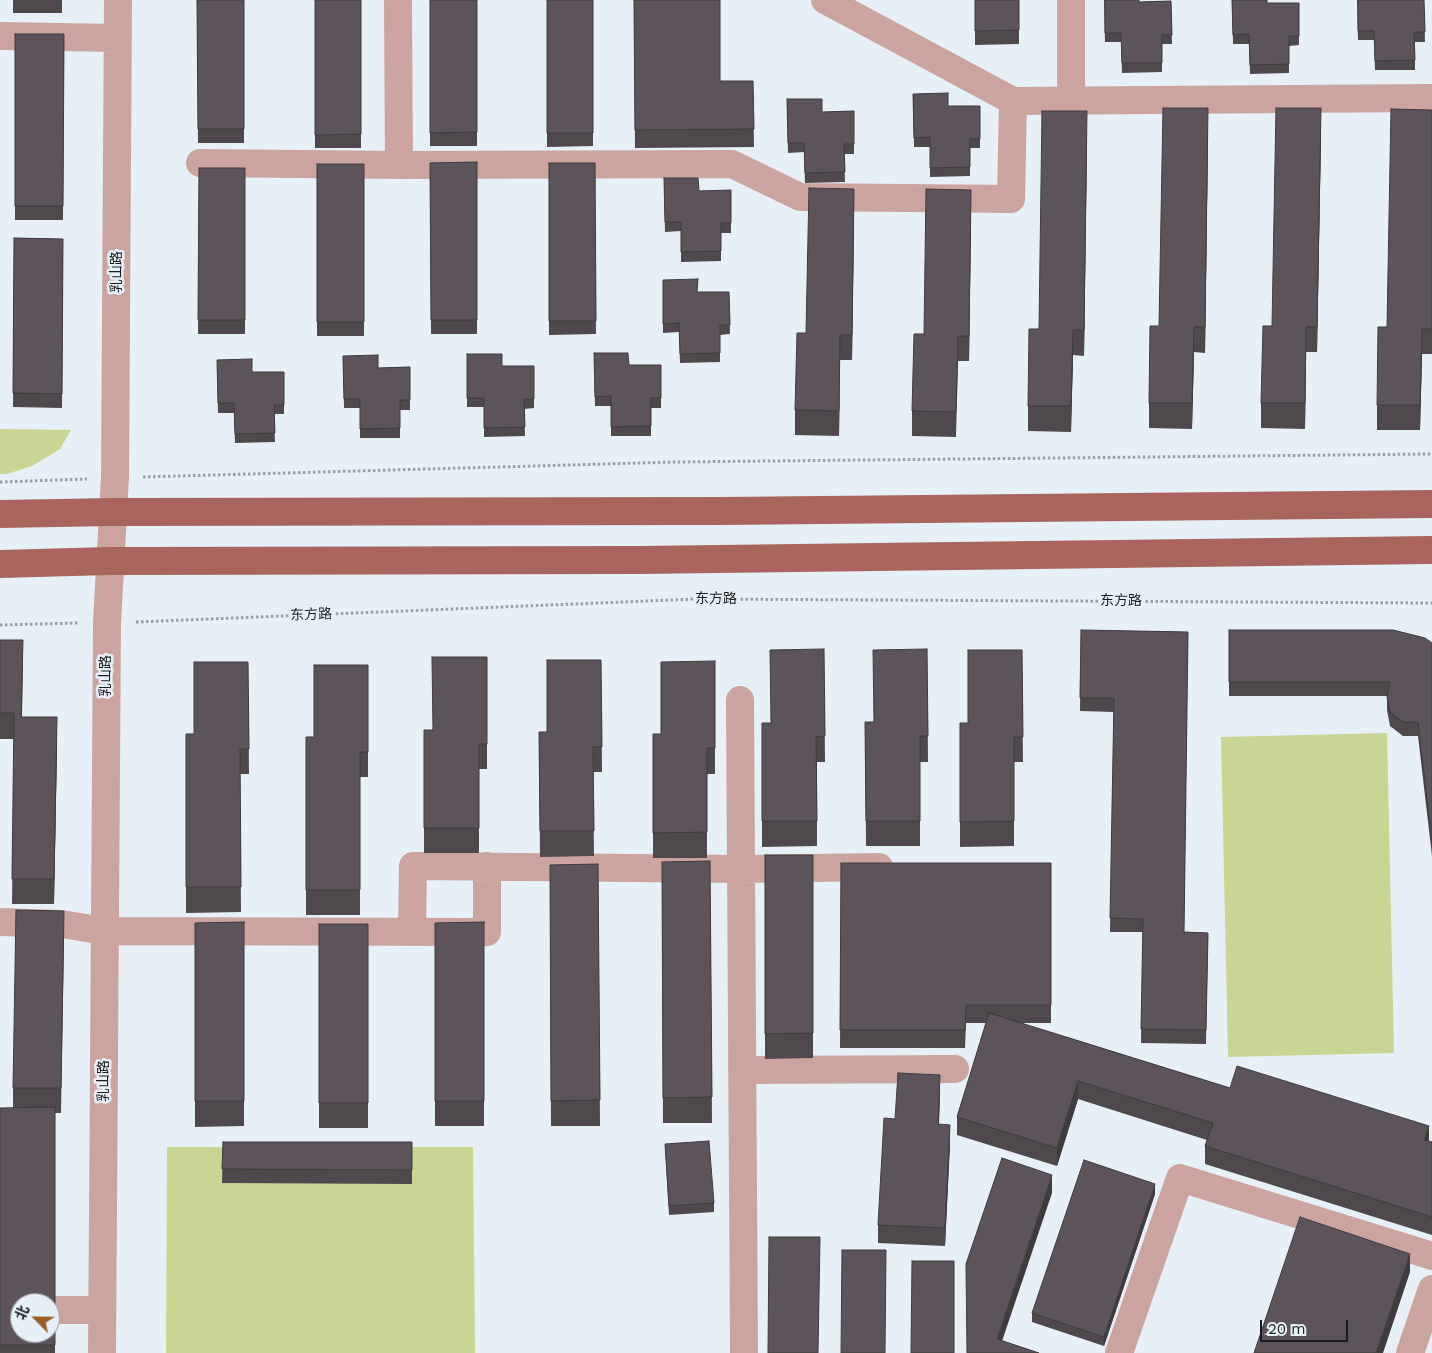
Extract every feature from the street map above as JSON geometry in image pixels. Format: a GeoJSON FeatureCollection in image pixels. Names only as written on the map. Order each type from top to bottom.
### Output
{"type":"FeatureCollection","features":[{"type":"Feature","properties":{"kind":"main road"},"geometry":{"type":"LineString","coordinates":[[0,514],[114,512],[721,511],[1432,504]]}},
{"type":"Feature","properties":{"kind":"main road"},"geometry":{"type":"LineString","coordinates":[[0,564],[110,561],[638,560],[1432,550]]}},
{"type":"Feature","properties":{"kind":"street","name":"乳山路"},"geometry":{"type":"LineString","coordinates":[[102,1353],[107,623],[115,477],[118,0]]}},
{"type":"Feature","properties":{"kind":"street"},"geometry":{"type":"LineString","coordinates":[[398,0],[399,165]]}},
{"type":"Feature","properties":{"kind":"street"},"geometry":{"type":"LineString","coordinates":[[826,0],[1013,101],[1432,98]]}},
{"type":"Feature","properties":{"kind":"street"},"geometry":{"type":"LineString","coordinates":[[1071,0],[1071,100]]}},
{"type":"Feature","properties":{"kind":"street"},"geometry":{"type":"LineString","coordinates":[[0,36],[118,38]]}},
{"type":"Feature","properties":{"kind":"street"},"geometry":{"type":"LineString","coordinates":[[200,163],[399,165],[732,164],[800,196],[1011,199],[1013,101]]}},
{"type":"Feature","properties":{"kind":"street"},"geometry":{"type":"LineString","coordinates":[[740,700],[744,1353]]}},
{"type":"Feature","properties":{"kind":"street"},"geometry":{"type":"LineString","coordinates":[[412,932],[413,866],[740,869],[906,866]]}},
{"type":"Feature","properties":{"kind":"street"},"geometry":{"type":"LineString","coordinates":[[0,922],[61,924],[105,932],[487,932],[487,866]]}},
{"type":"Feature","properties":{"kind":"street"},"geometry":{"type":"LineString","coordinates":[[742,1070],[955,1069]]}},
{"type":"Feature","properties":{"kind":"street"},"geometry":{"type":"LineString","coordinates":[[1119,1353],[1180,1178],[1432,1256]]}},
{"type":"Feature","properties":{"kind":"street"},"geometry":{"type":"LineString","coordinates":[[1410,1353],[1432,1289]]}},
{"type":"Feature","properties":{"kind":"street"},"geometry":{"type":"LineString","coordinates":[[60,1310],[102,1310]]}},
{"type":"Feature","properties":{"kind":"path"},"geometry":{"type":"LineString","coordinates":[[0,482],[115,477],[676,462],[1432,454]]}},
{"type":"Feature","properties":{"kind":"path","name":"东方路"},"geometry":{"type":"LineString","coordinates":[[0,625],[107,623],[696,599],[1432,603]]}},
{"type":"Feature","properties":{"kind":"green space"},"geometry":{"type":"Polygon","coordinates":[[[0,429],[71,430],[60,449],[32,466],[7,474],[0,474],[0,429]]]}},
{"type":"Feature","properties":{"kind":"green space"},"geometry":{"type":"Polygon","coordinates":[[[1387,733],[1394,1053],[1228,1057],[1221,737],[1387,733]]]}},
{"type":"Feature","properties":{"kind":"green space"},"geometry":{"type":"Polygon","coordinates":[[[167,1147],[473,1147],[475,1353],[166,1353],[167,1147]]]}},
{"type":"Feature","properties":{"kind":"building"},"geometry":{"type":"Polygon","coordinates":[[[197,0],[244,0],[244,129],[198,129],[197,0]]]}},
{"type":"Feature","properties":{"kind":"building"},"geometry":{"type":"Polygon","coordinates":[[[315,0],[361,0],[361,134],[315,135],[315,0]]]}},
{"type":"Feature","properties":{"kind":"building"},"geometry":{"type":"Polygon","coordinates":[[[430,0],[477,0],[477,132],[430,133],[430,0]]]}},
{"type":"Feature","properties":{"kind":"building"},"geometry":{"type":"Polygon","coordinates":[[[547,0],[593,0],[593,133],[547,133],[547,0]]]}},
{"type":"Feature","properties":{"kind":"building"},"geometry":{"type":"Polygon","coordinates":[[[634,0],[720,0],[720,81],[753,81],[754,129],[635,130],[634,0]]]}},
{"type":"Feature","properties":{"kind":"building"},"geometry":{"type":"Polygon","coordinates":[[[975,0],[1019,0],[1019,30],[975,31],[975,0]]]}},
{"type":"Feature","properties":{"kind":"building"},"geometry":{"type":"Polygon","coordinates":[[[1105,0],[1171,1],[1172,35],[1162,35],[1162,63],[1122,63],[1121,33],[1105,33],[1105,0]]]}},
{"type":"Feature","properties":{"kind":"building"},"geometry":{"type":"Polygon","coordinates":[[[1232,0],[1267,0],[1267,3],[1299,3],[1299,36],[1289,36],[1289,64],[1250,65],[1249,34],[1233,35],[1232,0]]]}},
{"type":"Feature","properties":{"kind":"building"},"geometry":{"type":"Polygon","coordinates":[[[1358,0],[1424,0],[1425,32],[1414,32],[1415,60],[1375,61],[1374,31],[1358,31],[1358,0]]]}},
{"type":"Feature","properties":{"kind":"building"},"geometry":{"type":"Polygon","coordinates":[[[15,34],[64,34],[63,206],[15,206],[15,34]]]}},
{"type":"Feature","properties":{"kind":"building"},"geometry":{"type":"Polygon","coordinates":[[[948,93],[948,106],[980,106],[980,139],[970,139],[970,167],[930,168],[930,137],[914,138],[913,94],[948,93]]]}},
{"type":"Feature","properties":{"kind":"building"},"geometry":{"type":"Polygon","coordinates":[[[787,99],[822,99],[822,112],[854,111],[854,144],[844,144],[845,172],[805,173],[804,143],[788,143],[787,99]]]}},
{"type":"Feature","properties":{"kind":"building"},"geometry":{"type":"Polygon","coordinates":[[[1163,108],[1208,108],[1205,327],[1194,327],[1192,403],[1149,403],[1150,326],[1159,326],[1163,108]]]}},
{"type":"Feature","properties":{"kind":"building"},"geometry":{"type":"Polygon","coordinates":[[[1276,108],[1321,108],[1317,327],[1306,327],[1305,403],[1261,403],[1263,326],[1272,326],[1276,108]]]}},
{"type":"Feature","properties":{"kind":"building"},"geometry":{"type":"Polygon","coordinates":[[[1391,109],[1432,110],[1432,329],[1422,329],[1420,405],[1377,405],[1378,327],[1387,327],[1391,109]]]}},
{"type":"Feature","properties":{"kind":"building"},"geometry":{"type":"Polygon","coordinates":[[[1042,111],[1087,111],[1084,330],[1073,330],[1071,406],[1028,406],[1029,329],[1039,329],[1042,111]]]}},
{"type":"Feature","properties":{"kind":"building"},"geometry":{"type":"Polygon","coordinates":[[[477,162],[477,320],[431,320],[430,163],[477,162]]]}},
{"type":"Feature","properties":{"kind":"building"},"geometry":{"type":"Polygon","coordinates":[[[549,163],[595,163],[596,321],[549,321],[549,163]]]}},
{"type":"Feature","properties":{"kind":"building"},"geometry":{"type":"Polygon","coordinates":[[[317,164],[364,164],[364,322],[317,322],[317,164]]]}},
{"type":"Feature","properties":{"kind":"building"},"geometry":{"type":"Polygon","coordinates":[[[199,168],[245,168],[245,320],[198,320],[199,168]]]}},
{"type":"Feature","properties":{"kind":"building"},"geometry":{"type":"Polygon","coordinates":[[[664,178],[698,178],[699,191],[731,190],[731,223],[721,223],[721,251],[681,252],[681,222],[665,222],[664,178]]]}},
{"type":"Feature","properties":{"kind":"building"},"geometry":{"type":"Polygon","coordinates":[[[809,188],[854,189],[852,335],[840,335],[839,411],[795,410],[797,333],[806,333],[809,188]]]}},
{"type":"Feature","properties":{"kind":"building"},"geometry":{"type":"Polygon","coordinates":[[[926,189],[971,190],[969,336],[958,336],[956,412],[912,411],[914,334],[924,334],[926,189]]]}},
{"type":"Feature","properties":{"kind":"building"},"geometry":{"type":"Polygon","coordinates":[[[14,238],[63,239],[62,394],[13,393],[14,238]]]}},
{"type":"Feature","properties":{"kind":"building"},"geometry":{"type":"Polygon","coordinates":[[[698,279],[697,292],[729,292],[730,325],[720,325],[720,353],[680,354],[679,323],[663,324],[663,280],[698,279]]]}},
{"type":"Feature","properties":{"kind":"building"},"geometry":{"type":"Polygon","coordinates":[[[594,353],[628,353],[629,365],[661,365],[661,398],[651,398],[651,426],[611,427],[611,396],[595,397],[594,353]]]}},
{"type":"Feature","properties":{"kind":"building"},"geometry":{"type":"Polygon","coordinates":[[[467,354],[502,354],[502,366],[534,366],[534,399],[524,399],[525,427],[484,428],[484,398],[467,398],[467,354]]]}},
{"type":"Feature","properties":{"kind":"building"},"geometry":{"type":"Polygon","coordinates":[[[378,355],[378,368],[410,367],[410,400],[400,400],[400,428],[360,429],[360,399],[344,399],[343,356],[378,355]]]}},
{"type":"Feature","properties":{"kind":"building"},"geometry":{"type":"Polygon","coordinates":[[[252,359],[252,372],[284,372],[284,405],[274,405],[275,433],[235,434],[234,403],[218,403],[217,360],[252,359]]]}},
{"type":"Feature","properties":{"kind":"building"},"geometry":{"type":"Polygon","coordinates":[[[1081,630],[1188,632],[1184,932],[1208,933],[1206,1030],[1141,1029],[1143,919],[1110,918],[1114,698],[1080,698],[1081,630]]]}},
{"type":"Feature","properties":{"kind":"building"},"geometry":{"type":"Polygon","coordinates":[[[1229,630],[1393,630],[1425,638],[1432,643],[1432,843],[1418,722],[1403,722],[1390,712],[1387,697],[1390,682],[1229,682],[1229,630]]]}},
{"type":"Feature","properties":{"kind":"building"},"geometry":{"type":"Polygon","coordinates":[[[0,640],[23,640],[21,717],[57,717],[54,879],[12,879],[14,713],[0,713],[0,640]]]}},
{"type":"Feature","properties":{"kind":"building"},"geometry":{"type":"Polygon","coordinates":[[[824,649],[825,736],[816,737],[817,821],[762,821],[762,723],[771,723],[770,650],[824,649]]]}},
{"type":"Feature","properties":{"kind":"building"},"geometry":{"type":"Polygon","coordinates":[[[927,649],[928,736],[920,736],[920,821],[866,821],[865,722],[874,722],[873,650],[927,649]]]}},
{"type":"Feature","properties":{"kind":"building"},"geometry":{"type":"Polygon","coordinates":[[[968,650],[1022,650],[1023,737],[1014,737],[1014,821],[960,822],[960,723],[968,723],[968,650]]]}},
{"type":"Feature","properties":{"kind":"building"},"geometry":{"type":"Polygon","coordinates":[[[432,657],[487,657],[487,744],[479,744],[479,828],[424,828],[424,730],[433,730],[432,657]]]}},
{"type":"Feature","properties":{"kind":"building"},"geometry":{"type":"Polygon","coordinates":[[[547,660],[601,660],[602,747],[593,747],[594,831],[540,831],[539,732],[547,732],[547,660]]]}},
{"type":"Feature","properties":{"kind":"building"},"geometry":{"type":"Polygon","coordinates":[[[715,661],[715,748],[707,748],[707,832],[653,833],[653,734],[661,734],[661,662],[715,661]]]}},
{"type":"Feature","properties":{"kind":"building"},"geometry":{"type":"Polygon","coordinates":[[[194,662],[248,662],[249,749],[240,749],[241,887],[186,887],[186,734],[194,734],[194,662]]]}},
{"type":"Feature","properties":{"kind":"building"},"geometry":{"type":"Polygon","coordinates":[[[314,665],[368,665],[368,752],[360,752],[360,890],[306,890],[306,737],[314,737],[314,665]]]}},
{"type":"Feature","properties":{"kind":"building"},"geometry":{"type":"Polygon","coordinates":[[[765,855],[813,855],[813,1033],[765,1034],[765,855]]]}},
{"type":"Feature","properties":{"kind":"building"},"geometry":{"type":"Polygon","coordinates":[[[710,861],[712,1097],[663,1098],[662,862],[710,861]]]}},
{"type":"Feature","properties":{"kind":"building"},"geometry":{"type":"Polygon","coordinates":[[[841,863],[1051,863],[1051,1005],[966,1005],[965,1030],[840,1030],[841,863]]]}},
{"type":"Feature","properties":{"kind":"building"},"geometry":{"type":"Polygon","coordinates":[[[598,864],[600,1100],[551,1101],[550,865],[598,864]]]}},
{"type":"Feature","properties":{"kind":"building"},"geometry":{"type":"Polygon","coordinates":[[[16,910],[64,911],[61,1088],[13,1088],[16,910]]]}},
{"type":"Feature","properties":{"kind":"building"},"geometry":{"type":"Polygon","coordinates":[[[244,922],[244,1101],[195,1101],[195,923],[244,922]]]}},
{"type":"Feature","properties":{"kind":"building"},"geometry":{"type":"Polygon","coordinates":[[[484,922],[484,1101],[435,1101],[435,923],[484,922]]]}},
{"type":"Feature","properties":{"kind":"building"},"geometry":{"type":"Polygon","coordinates":[[[319,924],[368,924],[368,1103],[319,1103],[319,924]]]}},
{"type":"Feature","properties":{"kind":"building"},"geometry":{"type":"Polygon","coordinates":[[[989,1013],[1230,1088],[1237,1066],[1429,1126],[1424,1140],[1432,1142],[1432,1217],[1205,1146],[1213,1123],[1078,1081],[1057,1148],[957,1117],[989,1013]]]}},
{"type":"Feature","properties":{"kind":"building"},"geometry":{"type":"Polygon","coordinates":[[[898,1073],[940,1075],[938,1124],[950,1125],[945,1228],[878,1225],[884,1118],[895,1119],[898,1073]]]}},
{"type":"Feature","properties":{"kind":"building"},"geometry":{"type":"Polygon","coordinates":[[[55,1107],[55,1293],[10,1293],[10,1343],[55,1343],[55,1345],[0,1345],[0,1108],[55,1107]]]}},
{"type":"Feature","properties":{"kind":"building"},"geometry":{"type":"Polygon","coordinates":[[[709,1141],[714,1203],[669,1206],[665,1144],[709,1141]]]}},
{"type":"Feature","properties":{"kind":"building"},"geometry":{"type":"Polygon","coordinates":[[[223,1142],[412,1142],[412,1170],[222,1169],[223,1142]]]}},
{"type":"Feature","properties":{"kind":"building"},"geometry":{"type":"Polygon","coordinates":[[[1002,1158],[1052,1175],[997,1339],[1039,1353],[967,1353],[966,1264],[1002,1158]]]}},
{"type":"Feature","properties":{"kind":"building"},"geometry":{"type":"Polygon","coordinates":[[[1084,1160],[1155,1184],[1104,1337],[1032,1313],[1084,1160]]]}},
{"type":"Feature","properties":{"kind":"building"},"geometry":{"type":"Polygon","coordinates":[[[1300,1217],[1410,1254],[1376,1353],[1254,1353],[1300,1217]]]}},
{"type":"Feature","properties":{"kind":"building"},"geometry":{"type":"Polygon","coordinates":[[[769,1237],[820,1237],[818,1353],[768,1353],[769,1237]]]}},
{"type":"Feature","properties":{"kind":"building"},"geometry":{"type":"Polygon","coordinates":[[[842,1250],[886,1250],[885,1353],[841,1353],[842,1250]]]}},
{"type":"Feature","properties":{"kind":"building"},"geometry":{"type":"Polygon","coordinates":[[[912,1261],[954,1261],[954,1353],[911,1353],[912,1261]]]}}]}
